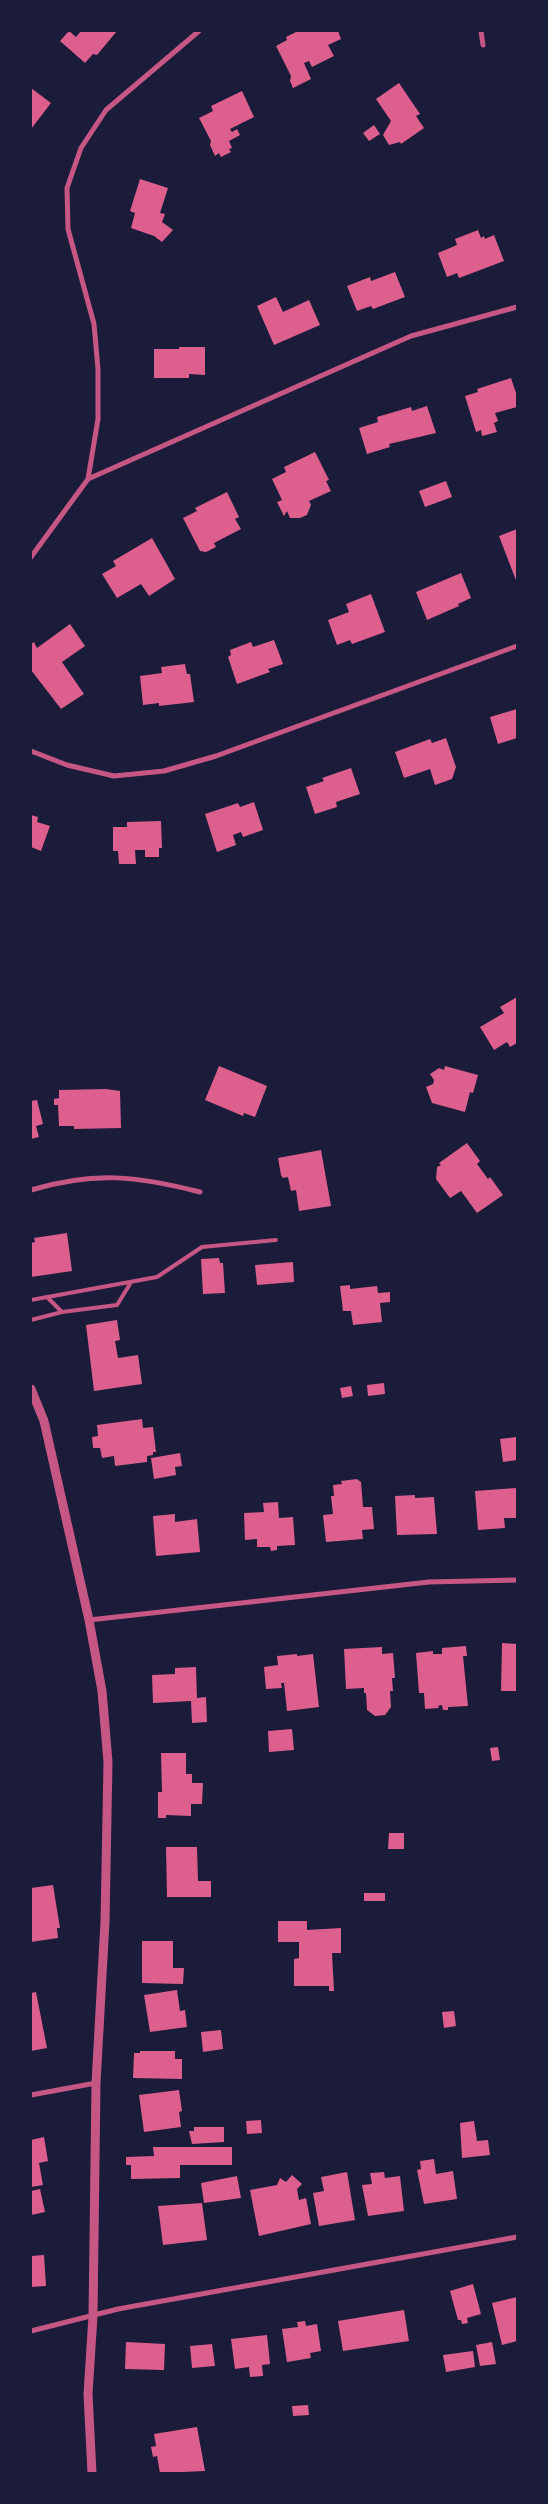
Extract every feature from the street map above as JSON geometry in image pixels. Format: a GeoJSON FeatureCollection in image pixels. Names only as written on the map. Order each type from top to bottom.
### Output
{"type":"FeatureCollection","features":[{"type":"Feature","properties":{"kind":"street"},"geometry":{"type":"LineString","coordinates":[[31,557],[88,479],[98,419],[98,369],[94,324],[68,229],[66,188],[81,148],[106,110],[199,31]]}},
{"type":"Feature","properties":{"kind":"street"},"geometry":{"type":"LineString","coordinates":[[481,31],[483,45]]}},
{"type":"Feature","properties":{"kind":"street"},"geometry":{"type":"LineString","coordinates":[[88,479],[411,336],[517,307]]}},
{"type":"Feature","properties":{"kind":"street"},"geometry":{"type":"LineString","coordinates":[[31,751],[66,765],[114,776],[164,771],[216,756],[517,646]]}},
{"type":"Feature","properties":{"kind":"street"},"geometry":{"type":"LineString","coordinates":[[31,1190],[98,1176],[153,1180],[200,1192]]}},
{"type":"Feature","properties":{"kind":"street"},"geometry":{"type":"LineString","coordinates":[[31,1390],[44,1421],[89,1620],[102,1691],[108,1762],[105,1922],[96,2083],[93,2316],[88,2394],[92,2473]]}},
{"type":"Feature","properties":{"kind":"street"},"geometry":{"type":"LineString","coordinates":[[89,1620],[393,1586],[517,1580]]}},
{"type":"Feature","properties":{"kind":"street"},"geometry":{"type":"LineString","coordinates":[[31,2095],[96,2083]]}},
{"type":"Feature","properties":{"kind":"street"},"geometry":{"type":"LineString","coordinates":[[31,2331],[118,2309],[517,2237]]}},
{"type":"Feature","properties":{"kind":"lane"},"geometry":{"type":"LineString","coordinates":[[31,1300],[130,1284],[157,1277],[202,1246],[276,1240]]}},
{"type":"Feature","properties":{"kind":"lane"},"geometry":{"type":"LineString","coordinates":[[31,1320],[62,1312],[117,1305],[130,1284]]}},
{"type":"Feature","properties":{"kind":"lane"},"geometry":{"type":"LineString","coordinates":[[47,1297],[62,1312]]}},
{"type":"Feature","properties":{"kind":"building"},"geometry":{"type":"Polygon","coordinates":[[[69,31],[76,37],[81,31],[117,31],[97,55],[93,54],[85,63],[60,41],[69,31]]]}},
{"type":"Feature","properties":{"kind":"building"},"geometry":{"type":"Polygon","coordinates":[[[298,31],[338,31],[341,39],[328,45],[334,56],[312,67],[309,61],[304,63],[311,79],[293,88],[290,81],[291,76],[276,46],[287,40],[286,37],[298,31]]]}},
{"type":"Feature","properties":{"kind":"building"},"geometry":{"type":"Polygon","coordinates":[[[399,83],[420,114],[416,116],[424,128],[401,144],[400,142],[389,145],[383,135],[391,121],[376,99],[399,83]]]}},
{"type":"Feature","properties":{"kind":"building"},"geometry":{"type":"Polygon","coordinates":[[[31,88],[51,103],[31,129],[31,88]]]}},
{"type":"Feature","properties":{"kind":"building"},"geometry":{"type":"Polygon","coordinates":[[[242,91],[254,117],[230,129],[232,132],[237,129],[240,135],[229,141],[232,148],[229,149],[231,152],[221,157],[219,153],[215,156],[210,145],[211,141],[199,118],[213,111],[211,106],[242,91]]]}},
{"type":"Feature","properties":{"kind":"building"},"geometry":{"type":"Polygon","coordinates":[[[374,125],[380,134],[369,141],[363,133],[374,125]]]}},
{"type":"Feature","properties":{"kind":"building"},"geometry":{"type":"Polygon","coordinates":[[[140,179],[168,188],[160,213],[165,214],[162,222],[173,230],[162,242],[154,236],[131,228],[135,213],[130,211],[140,179]]]}},
{"type":"Feature","properties":{"kind":"building"},"geometry":{"type":"Polygon","coordinates":[[[478,230],[481,238],[484,236],[485,239],[494,235],[504,261],[459,278],[457,273],[447,277],[438,253],[457,245],[455,239],[478,230]]]}},
{"type":"Feature","properties":{"kind":"building"},"geometry":{"type":"Polygon","coordinates":[[[395,272],[405,297],[373,309],[371,306],[357,311],[347,286],[370,277],[371,281],[395,272]]]}},
{"type":"Feature","properties":{"kind":"building"},"geometry":{"type":"Polygon","coordinates":[[[276,297],[283,312],[309,300],[320,325],[274,345],[257,306],[276,297]]]}},
{"type":"Feature","properties":{"kind":"building"},"geometry":{"type":"Polygon","coordinates":[[[179,347],[205,347],[205,375],[189,374],[189,378],[154,378],[154,349],[179,349],[179,347]]]}},
{"type":"Feature","properties":{"kind":"building"},"geometry":{"type":"Polygon","coordinates":[[[511,378],[517,396],[517,407],[495,413],[498,421],[494,423],[497,432],[482,436],[481,430],[476,432],[465,396],[478,392],[477,389],[511,378]]]}},
{"type":"Feature","properties":{"kind":"building"},"geometry":{"type":"Polygon","coordinates":[[[427,406],[436,433],[389,444],[390,447],[367,454],[359,428],[378,422],[377,417],[411,407],[412,411],[427,406]]]}},
{"type":"Feature","properties":{"kind":"building"},"geometry":{"type":"Polygon","coordinates":[[[315,452],[329,480],[326,481],[331,491],[309,501],[311,505],[307,515],[300,518],[290,518],[287,511],[284,516],[277,502],[282,500],[272,479],[286,472],[284,467],[315,452]]]}},
{"type":"Feature","properties":{"kind":"building"},"geometry":{"type":"Polygon","coordinates":[[[446,481],[452,497],[425,507],[419,491],[446,481]]]}},
{"type":"Feature","properties":{"kind":"building"},"geometry":{"type":"Polygon","coordinates":[[[227,492],[239,517],[235,519],[241,529],[214,543],[216,547],[206,552],[200,551],[183,518],[197,511],[195,508],[227,492]]]}},
{"type":"Feature","properties":{"kind":"building"},"geometry":{"type":"Polygon","coordinates":[[[517,529],[517,583],[499,536],[517,529]]]}},
{"type":"Feature","properties":{"kind":"building"},"geometry":{"type":"Polygon","coordinates":[[[152,538],[175,579],[149,596],[141,584],[117,598],[102,574],[116,566],[113,561],[152,538]]]}},
{"type":"Feature","properties":{"kind":"building"},"geometry":{"type":"Polygon","coordinates":[[[461,573],[471,598],[458,604],[459,606],[427,620],[416,592],[461,573]]]}},
{"type":"Feature","properties":{"kind":"building"},"geometry":{"type":"Polygon","coordinates":[[[371,594],[385,632],[352,644],[350,640],[337,645],[328,620],[349,612],[346,604],[371,594]]]}},
{"type":"Feature","properties":{"kind":"building"},"geometry":{"type":"Polygon","coordinates":[[[70,624],[85,646],[62,662],[84,694],[61,709],[31,670],[31,644],[34,642],[37,648],[70,624]]]}},
{"type":"Feature","properties":{"kind":"building"},"geometry":{"type":"Polygon","coordinates":[[[274,640],[283,664],[268,669],[270,672],[237,684],[228,657],[231,655],[230,650],[251,642],[253,647],[274,640]]]}},
{"type":"Feature","properties":{"kind":"building"},"geometry":{"type":"Polygon","coordinates":[[[185,664],[187,674],[190,674],[194,702],[159,706],[159,703],[143,705],[140,676],[162,673],[161,667],[185,664]]]}},
{"type":"Feature","properties":{"kind":"building"},"geometry":{"type":"Polygon","coordinates":[[[517,709],[517,738],[498,744],[490,717],[517,709]]]}},
{"type":"Feature","properties":{"kind":"building"},"geometry":{"type":"Polygon","coordinates":[[[446,738],[456,767],[452,779],[435,785],[430,769],[404,778],[395,752],[430,739],[432,743],[446,738]]]}},
{"type":"Feature","properties":{"kind":"building"},"geometry":{"type":"Polygon","coordinates":[[[351,768],[360,794],[336,802],[337,807],[315,814],[306,787],[324,781],[322,778],[351,768]]]}},
{"type":"Feature","properties":{"kind":"building"},"geometry":{"type":"Polygon","coordinates":[[[254,802],[263,830],[243,837],[241,832],[233,835],[236,845],[217,852],[205,814],[238,803],[240,807],[254,802]]]}},
{"type":"Feature","properties":{"kind":"building"},"geometry":{"type":"Polygon","coordinates":[[[31,815],[38,817],[37,822],[50,826],[41,851],[31,847],[31,815]]]}},
{"type":"Feature","properties":{"kind":"building"},"geometry":{"type":"Polygon","coordinates":[[[161,821],[162,848],[159,848],[159,857],[145,857],[145,850],[135,850],[136,864],[119,864],[118,851],[113,851],[113,827],[127,827],[127,822],[161,821]]]}},
{"type":"Feature","properties":{"kind":"building"},"geometry":{"type":"Polygon","coordinates":[[[517,997],[517,1043],[510,1047],[507,1042],[494,1050],[480,1027],[504,1013],[500,1007],[517,997]]]}},
{"type":"Feature","properties":{"kind":"building"},"geometry":{"type":"Polygon","coordinates":[[[219,1066],[267,1086],[255,1117],[244,1113],[243,1116],[205,1100],[219,1066]]]}},
{"type":"Feature","properties":{"kind":"building"},"geometry":{"type":"Polygon","coordinates":[[[445,1066],[478,1075],[473,1093],[470,1092],[465,1112],[432,1103],[426,1087],[433,1084],[434,1080],[430,1074],[439,1068],[444,1070],[445,1066]]]}},
{"type":"Feature","properties":{"kind":"building"},"geometry":{"type":"Polygon","coordinates":[[[106,1089],[120,1091],[121,1128],[74,1129],[74,1126],[59,1126],[58,1105],[54,1105],[54,1099],[59,1098],[59,1090],[106,1089]]]}},
{"type":"Feature","properties":{"kind":"building"},"geometry":{"type":"Polygon","coordinates":[[[37,1100],[43,1124],[36,1126],[39,1137],[31,1139],[31,1101],[37,1100]]]}},
{"type":"Feature","properties":{"kind":"building"},"geometry":{"type":"Polygon","coordinates":[[[467,1143],[480,1161],[477,1164],[488,1179],[490,1177],[503,1195],[477,1213],[461,1191],[450,1198],[436,1179],[437,1167],[441,1165],[439,1163],[467,1143]]]}},
{"type":"Feature","properties":{"kind":"building"},"geometry":{"type":"Polygon","coordinates":[[[321,1150],[331,1206],[299,1211],[296,1190],[291,1191],[288,1177],[283,1178],[281,1175],[278,1158],[321,1150]]]}},
{"type":"Feature","properties":{"kind":"building"},"geometry":{"type":"Polygon","coordinates":[[[67,1233],[72,1271],[31,1277],[31,1243],[35,1242],[34,1238],[67,1233]]]}},
{"type":"Feature","properties":{"kind":"building"},"geometry":{"type":"Polygon","coordinates":[[[219,1258],[220,1263],[223,1263],[225,1293],[203,1294],[201,1259],[219,1258]]]}},
{"type":"Feature","properties":{"kind":"building"},"geometry":{"type":"Polygon","coordinates":[[[293,1262],[294,1282],[257,1285],[255,1265],[293,1262]]]}},
{"type":"Feature","properties":{"kind":"building"},"geometry":{"type":"Polygon","coordinates":[[[350,1285],[350,1289],[377,1286],[378,1293],[390,1292],[390,1302],[380,1303],[382,1322],[353,1325],[351,1311],[343,1311],[340,1286],[350,1285]]]}},
{"type":"Feature","properties":{"kind":"building"},"geometry":{"type":"Polygon","coordinates":[[[117,1320],[120,1340],[115,1341],[118,1358],[138,1355],[142,1384],[94,1391],[86,1325],[117,1320]]]}},
{"type":"Feature","properties":{"kind":"building"},"geometry":{"type":"Polygon","coordinates":[[[384,1383],[385,1394],[368,1396],[367,1385],[384,1383]]]}},
{"type":"Feature","properties":{"kind":"building"},"geometry":{"type":"Polygon","coordinates":[[[351,1386],[353,1396],[342,1398],[340,1388],[351,1386]]]}},
{"type":"Feature","properties":{"kind":"building"},"geometry":{"type":"Polygon","coordinates":[[[142,1419],[143,1428],[153,1427],[156,1452],[153,1452],[153,1455],[147,1456],[147,1462],[115,1466],[114,1456],[102,1458],[100,1448],[93,1448],[92,1437],[98,1436],[97,1425],[142,1419]]]}},
{"type":"Feature","properties":{"kind":"building"},"geometry":{"type":"Polygon","coordinates":[[[516,1437],[517,1460],[503,1462],[500,1439],[516,1437]]]}},
{"type":"Feature","properties":{"kind":"building"},"geometry":{"type":"Polygon","coordinates":[[[180,1453],[182,1466],[175,1467],[176,1475],[154,1479],[151,1458],[180,1453]]]}},
{"type":"Feature","properties":{"kind":"building"},"geometry":{"type":"Polygon","coordinates":[[[357,1479],[361,1482],[363,1507],[372,1507],[374,1529],[362,1530],[363,1539],[326,1542],[323,1515],[333,1514],[331,1496],[334,1496],[333,1485],[342,1484],[341,1481],[357,1479]]]}},
{"type":"Feature","properties":{"kind":"building"},"geometry":{"type":"Polygon","coordinates":[[[516,1488],[517,1518],[504,1518],[505,1528],[478,1530],[475,1491],[516,1488]]]}},
{"type":"Feature","properties":{"kind":"building"},"geometry":{"type":"Polygon","coordinates":[[[415,1495],[415,1498],[434,1497],[437,1534],[397,1535],[395,1496],[415,1495]]]}},
{"type":"Feature","properties":{"kind":"building"},"geometry":{"type":"Polygon","coordinates":[[[278,1502],[279,1518],[293,1517],[295,1545],[277,1546],[277,1550],[271,1551],[270,1547],[257,1547],[257,1539],[245,1540],[244,1513],[264,1512],[263,1503],[278,1502]]]}},
{"type":"Feature","properties":{"kind":"building"},"geometry":{"type":"Polygon","coordinates":[[[175,1514],[175,1522],[197,1519],[200,1552],[156,1556],[153,1516],[175,1514]]]}},
{"type":"Feature","properties":{"kind":"building"},"geometry":{"type":"Polygon","coordinates":[[[502,1643],[517,1644],[517,1691],[501,1691],[502,1643]]]}},
{"type":"Feature","properties":{"kind":"building"},"geometry":{"type":"Polygon","coordinates":[[[466,1646],[467,1656],[463,1656],[468,1706],[448,1707],[448,1710],[443,1710],[442,1705],[438,1706],[439,1708],[425,1709],[424,1693],[419,1693],[416,1653],[433,1651],[433,1654],[442,1654],[442,1648],[466,1646]]]}},
{"type":"Feature","properties":{"kind":"building"},"geometry":{"type":"Polygon","coordinates":[[[382,1647],[382,1654],[393,1653],[395,1678],[392,1678],[393,1691],[390,1691],[391,1707],[385,1715],[375,1716],[367,1710],[364,1688],[346,1689],[344,1649],[382,1647]]]}},
{"type":"Feature","properties":{"kind":"building"},"geometry":{"type":"Polygon","coordinates":[[[297,1654],[297,1656],[313,1654],[319,1707],[287,1711],[284,1683],[281,1683],[282,1688],[266,1689],[264,1667],[278,1665],[277,1656],[297,1654]]]}},
{"type":"Feature","properties":{"kind":"building"},"geometry":{"type":"Polygon","coordinates":[[[196,1667],[197,1698],[206,1697],[207,1722],[192,1723],[191,1701],[153,1703],[152,1675],[175,1674],[175,1668],[196,1667]]]}},
{"type":"Feature","properties":{"kind":"building"},"geometry":{"type":"Polygon","coordinates":[[[292,1729],[294,1750],[269,1752],[268,1731],[292,1729]]]}},
{"type":"Feature","properties":{"kind":"building"},"geometry":{"type":"Polygon","coordinates":[[[498,1747],[500,1760],[492,1761],[490,1748],[498,1747]]]}},
{"type":"Feature","properties":{"kind":"building"},"geometry":{"type":"Polygon","coordinates":[[[161,1753],[186,1753],[186,1774],[192,1774],[192,1783],[203,1783],[202,1804],[191,1804],[191,1816],[166,1815],[166,1818],[158,1818],[158,1792],[162,1792],[161,1753]]]}},
{"type":"Feature","properties":{"kind":"building"},"geometry":{"type":"Polygon","coordinates":[[[389,1833],[404,1833],[404,1849],[388,1849],[389,1833]]]}},
{"type":"Feature","properties":{"kind":"building"},"geometry":{"type":"Polygon","coordinates":[[[166,1847],[197,1847],[198,1881],[211,1881],[211,1897],[167,1897],[166,1847]]]}},
{"type":"Feature","properties":{"kind":"building"},"geometry":{"type":"Polygon","coordinates":[[[53,1885],[60,1928],[57,1928],[58,1938],[31,1942],[31,1888],[53,1885]]]}},
{"type":"Feature","properties":{"kind":"building"},"geometry":{"type":"Polygon","coordinates":[[[364,1893],[385,1893],[385,1901],[364,1901],[364,1893]]]}},
{"type":"Feature","properties":{"kind":"building"},"geometry":{"type":"Polygon","coordinates":[[[278,1921],[307,1921],[307,1930],[341,1928],[341,1953],[332,1953],[334,1991],[329,1991],[329,1986],[294,1986],[294,1959],[299,1958],[299,1942],[278,1942],[278,1921]]]}},
{"type":"Feature","properties":{"kind":"building"},"geometry":{"type":"Polygon","coordinates":[[[142,1941],[173,1941],[173,1968],[184,1968],[183,1984],[142,1983],[142,1941]]]}},
{"type":"Feature","properties":{"kind":"building"},"geometry":{"type":"Polygon","coordinates":[[[177,1990],[180,2011],[185,2010],[187,2027],[150,2032],[144,1995],[177,1990]]]}},
{"type":"Feature","properties":{"kind":"building"},"geometry":{"type":"Polygon","coordinates":[[[36,1992],[47,2048],[31,2051],[31,1993],[36,1992]]]}},
{"type":"Feature","properties":{"kind":"building"},"geometry":{"type":"Polygon","coordinates":[[[454,2011],[456,2026],[444,2028],[442,2012],[454,2011]]]}},
{"type":"Feature","properties":{"kind":"building"},"geometry":{"type":"Polygon","coordinates":[[[221,2030],[223,2049],[203,2052],[201,2032],[221,2030]]]}},
{"type":"Feature","properties":{"kind":"building"},"geometry":{"type":"Polygon","coordinates":[[[140,2051],[175,2051],[175,2059],[182,2059],[182,2079],[133,2078],[134,2053],[140,2053],[140,2051]]]}},
{"type":"Feature","properties":{"kind":"building"},"geometry":{"type":"Polygon","coordinates":[[[179,2090],[182,2111],[179,2112],[181,2127],[144,2132],[139,2095],[179,2090]]]}},
{"type":"Feature","properties":{"kind":"building"},"geometry":{"type":"Polygon","coordinates":[[[261,2120],[262,2133],[247,2134],[246,2121],[261,2120]]]}},
{"type":"Feature","properties":{"kind":"building"},"geometry":{"type":"Polygon","coordinates":[[[474,2121],[477,2141],[488,2140],[490,2155],[462,2158],[460,2123],[474,2121]]]}},
{"type":"Feature","properties":{"kind":"building"},"geometry":{"type":"Polygon","coordinates":[[[194,2127],[224,2127],[224,2142],[192,2144],[189,2131],[194,2131],[194,2127]]]}},
{"type":"Feature","properties":{"kind":"building"},"geometry":{"type":"Polygon","coordinates":[[[44,2137],[48,2161],[39,2163],[43,2185],[31,2187],[31,2140],[44,2137]]]}},
{"type":"Feature","properties":{"kind":"building"},"geometry":{"type":"Polygon","coordinates":[[[153,2147],[232,2147],[232,2165],[180,2165],[180,2178],[131,2179],[131,2165],[126,2165],[126,2157],[154,2156],[153,2147]]]}},
{"type":"Feature","properties":{"kind":"building"},"geometry":{"type":"Polygon","coordinates":[[[434,2159],[436,2174],[453,2171],[457,2199],[424,2204],[417,2170],[421,2169],[420,2161],[434,2159]]]}},
{"type":"Feature","properties":{"kind":"building"},"geometry":{"type":"Polygon","coordinates":[[[347,2172],[355,2220],[319,2226],[313,2193],[324,2191],[321,2177],[347,2172]]]}},
{"type":"Feature","properties":{"kind":"building"},"geometry":{"type":"Polygon","coordinates":[[[384,2172],[385,2178],[400,2176],[404,2211],[368,2216],[362,2185],[372,2184],[370,2173],[384,2172]]]}},
{"type":"Feature","properties":{"kind":"building"},"geometry":{"type":"Polygon","coordinates":[[[292,2175],[302,2184],[297,2189],[299,2200],[306,2198],[311,2224],[259,2236],[250,2190],[277,2185],[280,2178],[286,2182],[292,2175]]]}},
{"type":"Feature","properties":{"kind":"building"},"geometry":{"type":"Polygon","coordinates":[[[237,2176],[241,2198],[204,2203],[201,2183],[237,2176]]]}},
{"type":"Feature","properties":{"kind":"building"},"geometry":{"type":"Polygon","coordinates":[[[40,2189],[45,2212],[31,2215],[31,2191],[40,2189]]]}},
{"type":"Feature","properties":{"kind":"building"},"geometry":{"type":"Polygon","coordinates":[[[202,2203],[207,2240],[163,2245],[158,2206],[202,2203]]]}},
{"type":"Feature","properties":{"kind":"building"},"geometry":{"type":"Polygon","coordinates":[[[44,2255],[46,2286],[31,2287],[31,2256],[44,2255]]]}},
{"type":"Feature","properties":{"kind":"building"},"geometry":{"type":"Polygon","coordinates":[[[473,2284],[481,2314],[467,2318],[468,2323],[462,2324],[461,2320],[458,2320],[450,2291],[473,2284]]]}},
{"type":"Feature","properties":{"kind":"building"},"geometry":{"type":"Polygon","coordinates":[[[517,2297],[517,2341],[502,2345],[492,2303],[517,2297]]]}},
{"type":"Feature","properties":{"kind":"building"},"geometry":{"type":"Polygon","coordinates":[[[404,2310],[409,2341],[343,2351],[338,2321],[404,2310]]]}},
{"type":"Feature","properties":{"kind":"building"},"geometry":{"type":"Polygon","coordinates":[[[305,2321],[306,2326],[317,2324],[321,2351],[310,2353],[311,2358],[287,2362],[282,2329],[298,2327],[297,2322],[305,2321]]]}},
{"type":"Feature","properties":{"kind":"building"},"geometry":{"type":"Polygon","coordinates":[[[267,2335],[270,2364],[262,2365],[263,2376],[250,2377],[249,2367],[235,2369],[231,2339],[267,2335]]]}},
{"type":"Feature","properties":{"kind":"building"},"geometry":{"type":"Polygon","coordinates":[[[126,2342],[165,2344],[164,2370],[125,2369],[126,2342]]]}},
{"type":"Feature","properties":{"kind":"building"},"geometry":{"type":"Polygon","coordinates":[[[492,2342],[496,2364],[480,2366],[476,2345],[492,2342]]]}},
{"type":"Feature","properties":{"kind":"building"},"geometry":{"type":"Polygon","coordinates":[[[212,2344],[215,2366],[192,2368],[190,2346],[212,2344]]]}},
{"type":"Feature","properties":{"kind":"building"},"geometry":{"type":"Polygon","coordinates":[[[473,2351],[475,2367],[446,2372],[443,2355],[473,2351]]]}},
{"type":"Feature","properties":{"kind":"building"},"geometry":{"type":"Polygon","coordinates":[[[308,2405],[309,2415],[293,2416],[292,2406],[308,2405]]]}},
{"type":"Feature","properties":{"kind":"building"},"geometry":{"type":"Polygon","coordinates":[[[197,2427],[205,2471],[160,2473],[157,2456],[153,2457],[151,2447],[156,2446],[154,2434],[197,2427]]]}}]}
